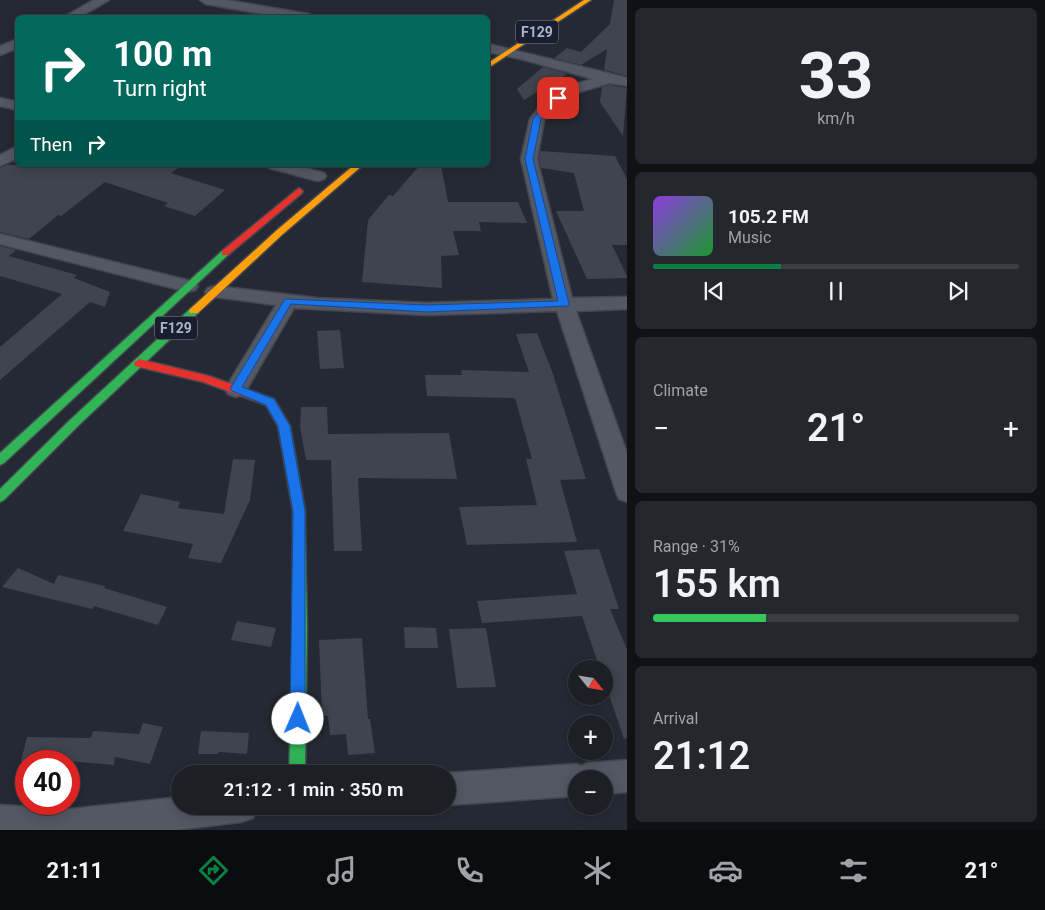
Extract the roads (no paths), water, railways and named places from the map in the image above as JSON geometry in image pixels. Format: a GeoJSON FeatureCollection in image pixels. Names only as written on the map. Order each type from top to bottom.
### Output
{"type":"FeatureCollection","features":[{"type":"Feature","properties":{"kind":"main road","name":"F129"},"geometry":{"type":"LineString","coordinates":[[490,64],[505,45],[588,0]]}},
{"type":"Feature","properties":{"kind":"main road","name":"F129"},"geometry":{"type":"LineString","coordinates":[[0,497],[36,460],[215,292],[309,206],[357,167]]}},
{"type":"Feature","properties":{"kind":"main road","name":"F129"},"geometry":{"type":"LineString","coordinates":[[0,460],[238,241],[321,173]]}},
{"type":"Feature","properties":{"kind":"main road"},"geometry":{"type":"LineString","coordinates":[[139,363],[205,379],[270,402],[284,426],[299,511],[300,628],[296,765]]}},
{"type":"Feature","properties":{"kind":"street"},"geometry":{"type":"LineString","coordinates":[[74,15],[103,0]]}},
{"type":"Feature","properties":{"kind":"street"},"geometry":{"type":"LineString","coordinates":[[206,0],[293,15]]}},
{"type":"Feature","properties":{"kind":"street"},"geometry":{"type":"LineString","coordinates":[[257,15],[282,0]]}},
{"type":"Feature","properties":{"kind":"street"},"geometry":{"type":"LineString","coordinates":[[0,51],[15,44]]}},
{"type":"Feature","properties":{"kind":"street"},"geometry":{"type":"LineString","coordinates":[[490,48],[505,45],[607,79],[627,82]]}},
{"type":"Feature","properties":{"kind":"street"},"geometry":{"type":"LineString","coordinates":[[607,79],[567,91],[548,104],[537,119],[529,159],[564,304],[627,489]]}},
{"type":"Feature","properties":{"kind":"street"},"geometry":{"type":"LineString","coordinates":[[0,102],[15,105]]}},
{"type":"Feature","properties":{"kind":"street"},"geometry":{"type":"LineString","coordinates":[[0,161],[15,153]]}},
{"type":"Feature","properties":{"kind":"street"},"geometry":{"type":"LineString","coordinates":[[286,167],[321,173]]}},
{"type":"Feature","properties":{"kind":"street"},"geometry":{"type":"LineString","coordinates":[[0,239],[188,286]]}},
{"type":"Feature","properties":{"kind":"street"},"geometry":{"type":"LineString","coordinates":[[215,292],[288,301],[427,308],[627,303]]}},
{"type":"Feature","properties":{"kind":"street"},"geometry":{"type":"LineString","coordinates":[[236,389],[288,301]]}},
{"type":"Feature","properties":{"kind":"street"},"geometry":{"type":"LineString","coordinates":[[613,777],[627,776]]}},
{"type":"Feature","properties":{"kind":"street"},"geometry":{"type":"LineString","coordinates":[[456,788],[568,781]]}},
{"type":"Feature","properties":{"kind":"street"},"geometry":{"type":"LineString","coordinates":[[0,821],[71,826],[171,814]]}}]}
